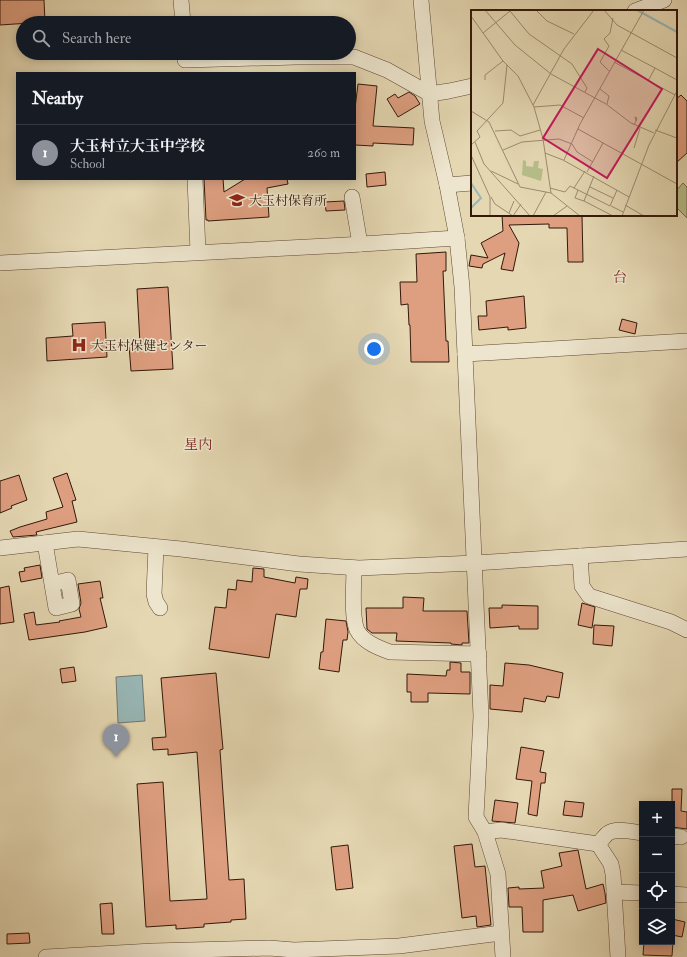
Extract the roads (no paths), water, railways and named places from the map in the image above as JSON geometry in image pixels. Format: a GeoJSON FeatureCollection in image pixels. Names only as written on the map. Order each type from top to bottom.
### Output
{"type":"FeatureCollection","features":[{"type":"Feature","properties":{"kind":"street"},"geometry":{"type":"LineString","coordinates":[[181,0],[182,16]]}},
{"type":"Feature","properties":{"kind":"street"},"geometry":{"type":"LineString","coordinates":[[421,0],[432,121],[447,185],[457,238],[462,287],[481,716],[476,817],[485,832],[498,874],[503,957]]}},
{"type":"Feature","properties":{"kind":"street"},"geometry":{"type":"LineString","coordinates":[[638,10],[664,0]]}},
{"type":"Feature","properties":{"kind":"street"},"geometry":{"type":"LineString","coordinates":[[356,58],[386,70],[430,94],[471,86]]}},
{"type":"Feature","properties":{"kind":"street"},"geometry":{"type":"LineString","coordinates":[[185,62],[236,60]]}},
{"type":"Feature","properties":{"kind":"street"},"geometry":{"type":"LineString","coordinates":[[195,180],[198,252]]}},
{"type":"Feature","properties":{"kind":"street"},"geometry":{"type":"LineString","coordinates":[[447,185],[471,183]]}},
{"type":"Feature","properties":{"kind":"street"},"geometry":{"type":"LineString","coordinates":[[352,197],[360,244]]}},
{"type":"Feature","properties":{"kind":"street"},"geometry":{"type":"LineString","coordinates":[[0,263],[457,238]]}},
{"type":"Feature","properties":{"kind":"street"},"geometry":{"type":"LineString","coordinates":[[465,354],[687,341]]}},
{"type":"Feature","properties":{"kind":"street"},"geometry":{"type":"LineString","coordinates":[[0,548],[78,539],[299,564],[354,568],[687,549]]}},
{"type":"Feature","properties":{"kind":"street"},"geometry":{"type":"LineString","coordinates":[[45,543],[52,584]]}},
{"type":"Feature","properties":{"kind":"street"},"geometry":{"type":"LineString","coordinates":[[156,547],[154,594],[156,602],[160,608]]}},
{"type":"Feature","properties":{"kind":"street"},"geometry":{"type":"LineString","coordinates":[[580,556],[582,586],[589,596],[671,622],[687,630]]}},
{"type":"Feature","properties":{"kind":"street"},"geometry":{"type":"LineString","coordinates":[[354,568],[354,618],[358,631],[377,648],[390,652],[478,654]]}},
{"type":"Feature","properties":{"kind":"street"},"geometry":{"type":"LineString","coordinates":[[485,832],[501,830],[598,844],[611,864],[618,957]]}},
{"type":"Feature","properties":{"kind":"street"},"geometry":{"type":"LineString","coordinates":[[598,844],[606,834],[612,832],[621,831],[639,833]]}},
{"type":"Feature","properties":{"kind":"street"},"geometry":{"type":"LineString","coordinates":[[614,892],[639,893]]}},
{"type":"Feature","properties":{"kind":"street"},"geometry":{"type":"LineString","coordinates":[[46,957],[153,954],[269,948],[294,950],[399,946],[501,933]]}},
{"type":"Feature","properties":{"kind":"water"},"geometry":{"type":"Polygon","coordinates":[[[142,675],[145,721],[118,723],[116,677],[142,675]]]}},
{"type":"Feature","properties":{"kind":"place","name":"大玉村保育所"},"geometry":{"type":"Point","coordinates":[237,200]}},
{"type":"Feature","properties":{"kind":"place","name":"大玉村保健センター"},"geometry":{"type":"Point","coordinates":[79,345]}},
{"type":"Feature","properties":{"kind":"place","name":"大玉村立大玉中学校"},"geometry":{"type":"Point","coordinates":[116,757]}},
{"type":"Feature","properties":{"kind":"district","name":"台"},"geometry":{"type":"Point","coordinates":[620,277]}},
{"type":"Feature","properties":{"kind":"district","name":"星内"},"geometry":{"type":"Point","coordinates":[198,444]}}]}
